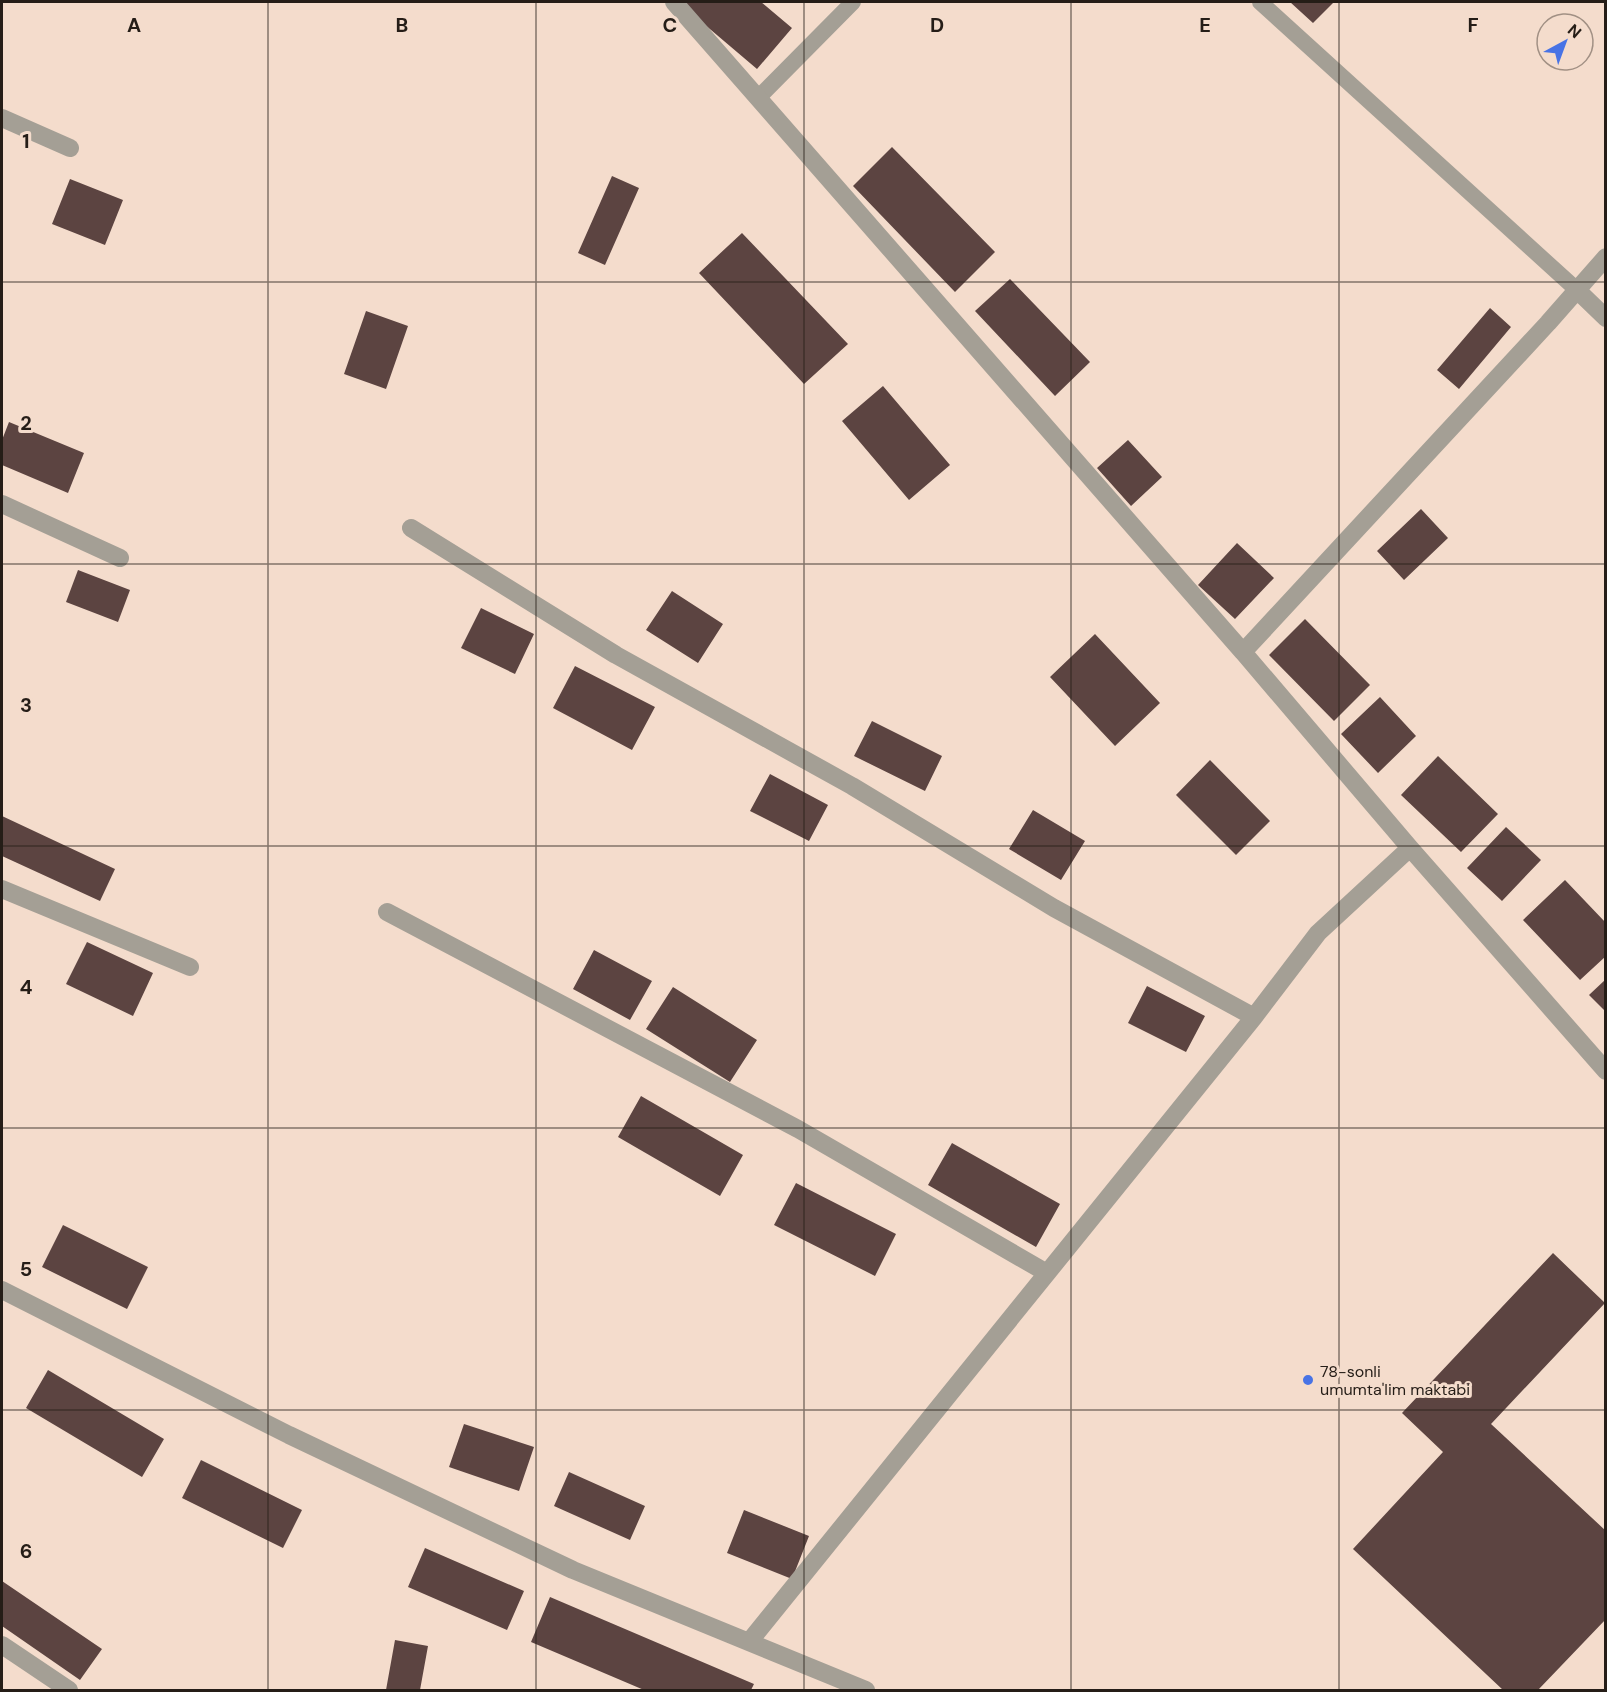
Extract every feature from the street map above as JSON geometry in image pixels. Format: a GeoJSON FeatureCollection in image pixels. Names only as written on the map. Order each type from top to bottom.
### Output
{"type":"FeatureCollection","features":[{"type":"Feature","properties":{"kind":"street"},"geometry":{"type":"LineString","coordinates":[[674,2],[1243,652],[1605,1071]]}},
{"type":"Feature","properties":{"kind":"street"},"geometry":{"type":"LineString","coordinates":[[2,118],[70,148]]}},
{"type":"Feature","properties":{"kind":"street"},"geometry":{"type":"LineString","coordinates":[[1243,652],[1605,257]]}},
{"type":"Feature","properties":{"kind":"street"},"geometry":{"type":"LineString","coordinates":[[1576,290],[1605,318]]}},
{"type":"Feature","properties":{"kind":"street"},"geometry":{"type":"LineString","coordinates":[[2,504],[120,558]]}},
{"type":"Feature","properties":{"kind":"street"},"geometry":{"type":"LineString","coordinates":[[411,528],[616,655],[852,786],[1054,908],[1254,1017]]}},
{"type":"Feature","properties":{"kind":"street"},"geometry":{"type":"LineString","coordinates":[[748,1642],[1254,1017],[1318,933],[1410,848]]}},
{"type":"Feature","properties":{"kind":"street"},"geometry":{"type":"LineString","coordinates":[[2,889],[190,967]]}},
{"type":"Feature","properties":{"kind":"street"},"geometry":{"type":"LineString","coordinates":[[387,912],[798,1129],[1047,1273]]}},
{"type":"Feature","properties":{"kind":"street"},"geometry":{"type":"LineString","coordinates":[[2,1290],[289,1435],[552,1560],[866,1690]]}},
{"type":"Feature","properties":{"kind":"street"},"geometry":{"type":"LineString","coordinates":[[2,1645],[69,1690]]}},
{"type":"Feature","properties":{"kind":"lane"},"geometry":{"type":"LineString","coordinates":[[758,98],[853,2]]}},
{"type":"Feature","properties":{"kind":"lane"},"geometry":{"type":"LineString","coordinates":[[1260,2],[1576,290]]}},
{"type":"Feature","properties":{"kind":"building"},"geometry":{"type":"Polygon","coordinates":[[[678,2],[761,2],[792,28],[757,69],[678,2]]]}},
{"type":"Feature","properties":{"kind":"building"},"geometry":{"type":"Polygon","coordinates":[[[1290,2],[1334,2],[1313,23],[1290,2]]]}},
{"type":"Feature","properties":{"kind":"building"},"geometry":{"type":"Polygon","coordinates":[[[892,147],[995,252],[955,292],[853,186],[892,147]]]}},
{"type":"Feature","properties":{"kind":"building"},"geometry":{"type":"Polygon","coordinates":[[[612,176],[639,188],[605,265],[578,253],[612,176]]]}},
{"type":"Feature","properties":{"kind":"building"},"geometry":{"type":"Polygon","coordinates":[[[70,179],[123,200],[105,245],[52,224],[70,179]]]}},
{"type":"Feature","properties":{"kind":"building"},"geometry":{"type":"Polygon","coordinates":[[[742,233],[848,344],[804,384],[699,273],[742,233]]]}},
{"type":"Feature","properties":{"kind":"building"},"geometry":{"type":"Polygon","coordinates":[[[1010,279],[1090,362],[1055,396],[975,311],[1010,279]]]}},
{"type":"Feature","properties":{"kind":"building"},"geometry":{"type":"Polygon","coordinates":[[[1490,308],[1511,327],[1459,389],[1437,370],[1490,308]]]}},
{"type":"Feature","properties":{"kind":"building"},"geometry":{"type":"Polygon","coordinates":[[[366,311],[408,326],[386,389],[344,374],[366,311]]]}},
{"type":"Feature","properties":{"kind":"building"},"geometry":{"type":"Polygon","coordinates":[[[883,386],[950,465],[909,500],[842,421],[883,386]]]}},
{"type":"Feature","properties":{"kind":"building"},"geometry":{"type":"Polygon","coordinates":[[[9,422],[84,453],[68,493],[2,465],[2,440],[9,422]]]}},
{"type":"Feature","properties":{"kind":"building"},"geometry":{"type":"Polygon","coordinates":[[[1128,440],[1162,477],[1131,506],[1097,468],[1128,440]]]}},
{"type":"Feature","properties":{"kind":"building"},"geometry":{"type":"Polygon","coordinates":[[[1421,509],[1448,538],[1404,580],[1377,551],[1421,509]]]}},
{"type":"Feature","properties":{"kind":"building"},"geometry":{"type":"Polygon","coordinates":[[[1237,543],[1274,578],[1235,619],[1198,585],[1237,543]]]}},
{"type":"Feature","properties":{"kind":"building"},"geometry":{"type":"Polygon","coordinates":[[[78,570],[130,590],[118,622],[66,602],[78,570]]]}},
{"type":"Feature","properties":{"kind":"building"},"geometry":{"type":"Polygon","coordinates":[[[672,591],[723,624],[698,663],[646,630],[672,591]]]}},
{"type":"Feature","properties":{"kind":"building"},"geometry":{"type":"Polygon","coordinates":[[[481,608],[534,634],[515,674],[461,648],[481,608]]]}},
{"type":"Feature","properties":{"kind":"building"},"geometry":{"type":"Polygon","coordinates":[[[1305,619],[1370,685],[1334,721],[1269,655],[1305,619]]]}},
{"type":"Feature","properties":{"kind":"building"},"geometry":{"type":"Polygon","coordinates":[[[1095,634],[1160,703],[1115,746],[1050,677],[1095,634]]]}},
{"type":"Feature","properties":{"kind":"building"},"geometry":{"type":"Polygon","coordinates":[[[575,666],[655,707],[632,750],[553,708],[575,666]]]}},
{"type":"Feature","properties":{"kind":"building"},"geometry":{"type":"Polygon","coordinates":[[[1380,697],[1416,736],[1378,773],[1341,734],[1380,697]]]}},
{"type":"Feature","properties":{"kind":"building"},"geometry":{"type":"Polygon","coordinates":[[[872,721],[942,756],[925,791],[854,756],[872,721]]]}},
{"type":"Feature","properties":{"kind":"building"},"geometry":{"type":"Polygon","coordinates":[[[1438,756],[1498,814],[1461,852],[1401,795],[1438,756]]]}},
{"type":"Feature","properties":{"kind":"building"},"geometry":{"type":"Polygon","coordinates":[[[1210,760],[1270,821],[1236,855],[1176,795],[1210,760]]]}},
{"type":"Feature","properties":{"kind":"building"},"geometry":{"type":"Polygon","coordinates":[[[770,774],[828,805],[809,841],[750,811],[770,774]]]}},
{"type":"Feature","properties":{"kind":"building"},"geometry":{"type":"Polygon","coordinates":[[[1033,810],[1085,841],[1061,880],[1009,849],[1033,810]]]}},
{"type":"Feature","properties":{"kind":"building"},"geometry":{"type":"Polygon","coordinates":[[[2,816],[115,869],[100,901],[2,856],[2,816]]]}},
{"type":"Feature","properties":{"kind":"building"},"geometry":{"type":"Polygon","coordinates":[[[1506,827],[1541,860],[1502,901],[1467,868],[1506,827]]]}},
{"type":"Feature","properties":{"kind":"building"},"geometry":{"type":"Polygon","coordinates":[[[1565,880],[1606,923],[1606,956],[1580,980],[1523,920],[1565,880]]]}},
{"type":"Feature","properties":{"kind":"building"},"geometry":{"type":"Polygon","coordinates":[[[87,942],[153,973],[133,1016],[66,984],[87,942]]]}},
{"type":"Feature","properties":{"kind":"building"},"geometry":{"type":"Polygon","coordinates":[[[594,950],[652,981],[630,1020],[573,989],[594,950]]]}},
{"type":"Feature","properties":{"kind":"building"},"geometry":{"type":"Polygon","coordinates":[[[1606,979],[1606,1012],[1589,995],[1606,979]]]}},
{"type":"Feature","properties":{"kind":"building"},"geometry":{"type":"Polygon","coordinates":[[[1147,986],[1205,1016],[1186,1052],[1128,1023],[1147,986]]]}},
{"type":"Feature","properties":{"kind":"building"},"geometry":{"type":"Polygon","coordinates":[[[673,987],[757,1040],[730,1082],[646,1029],[673,987]]]}},
{"type":"Feature","properties":{"kind":"building"},"geometry":{"type":"Polygon","coordinates":[[[641,1096],[743,1155],[720,1196],[618,1137],[641,1096]]]}},
{"type":"Feature","properties":{"kind":"building"},"geometry":{"type":"Polygon","coordinates":[[[952,1143],[1060,1204],[1036,1247],[928,1185],[952,1143]]]}},
{"type":"Feature","properties":{"kind":"building"},"geometry":{"type":"Polygon","coordinates":[[[796,1183],[896,1234],[875,1276],[774,1225],[796,1183]]]}},
{"type":"Feature","properties":{"kind":"building"},"geometry":{"type":"Polygon","coordinates":[[[63,1225],[148,1267],[127,1309],[42,1267],[63,1225]]]}},
{"type":"Feature","properties":{"kind":"building"},"geometry":{"type":"Polygon","coordinates":[[[1553,1253],[1605,1303],[1491,1424],[1606,1531],[1606,1619],[1538,1690],[1503,1690],[1353,1549],[1443,1452],[1402,1413],[1553,1253]]]}},
{"type":"Feature","properties":{"kind":"building"},"geometry":{"type":"Polygon","coordinates":[[[48,1370],[164,1439],[142,1477],[26,1408],[48,1370]]]}},
{"type":"Feature","properties":{"kind":"building"},"geometry":{"type":"Polygon","coordinates":[[[464,1424],[534,1447],[519,1491],[449,1467],[464,1424]]]}},
{"type":"Feature","properties":{"kind":"building"},"geometry":{"type":"Polygon","coordinates":[[[201,1460],[302,1510],[283,1548],[182,1498],[201,1460]]]}},
{"type":"Feature","properties":{"kind":"building"},"geometry":{"type":"Polygon","coordinates":[[[569,1472],[645,1506],[630,1540],[554,1506],[569,1472]]]}},
{"type":"Feature","properties":{"kind":"building"},"geometry":{"type":"Polygon","coordinates":[[[744,1510],[809,1536],[792,1579],[727,1553],[744,1510]]]}},
{"type":"Feature","properties":{"kind":"building"},"geometry":{"type":"Polygon","coordinates":[[[425,1548],[524,1591],[507,1630],[408,1587],[425,1548]]]}},
{"type":"Feature","properties":{"kind":"building"},"geometry":{"type":"Polygon","coordinates":[[[2,1581],[102,1649],[80,1680],[2,1626],[2,1581]]]}},
{"type":"Feature","properties":{"kind":"building"},"geometry":{"type":"Polygon","coordinates":[[[550,1597],[754,1684],[751,1690],[644,1690],[531,1642],[550,1597]]]}},
{"type":"Feature","properties":{"kind":"building"},"geometry":{"type":"Polygon","coordinates":[[[395,1640],[428,1646],[420,1690],[386,1690],[395,1640]]]}},
{"type":"Feature","properties":{"kind":"place","name":"78-sonli umumta'lim maktabi"},"geometry":{"type":"Point","coordinates":[1308,1380]}}]}
